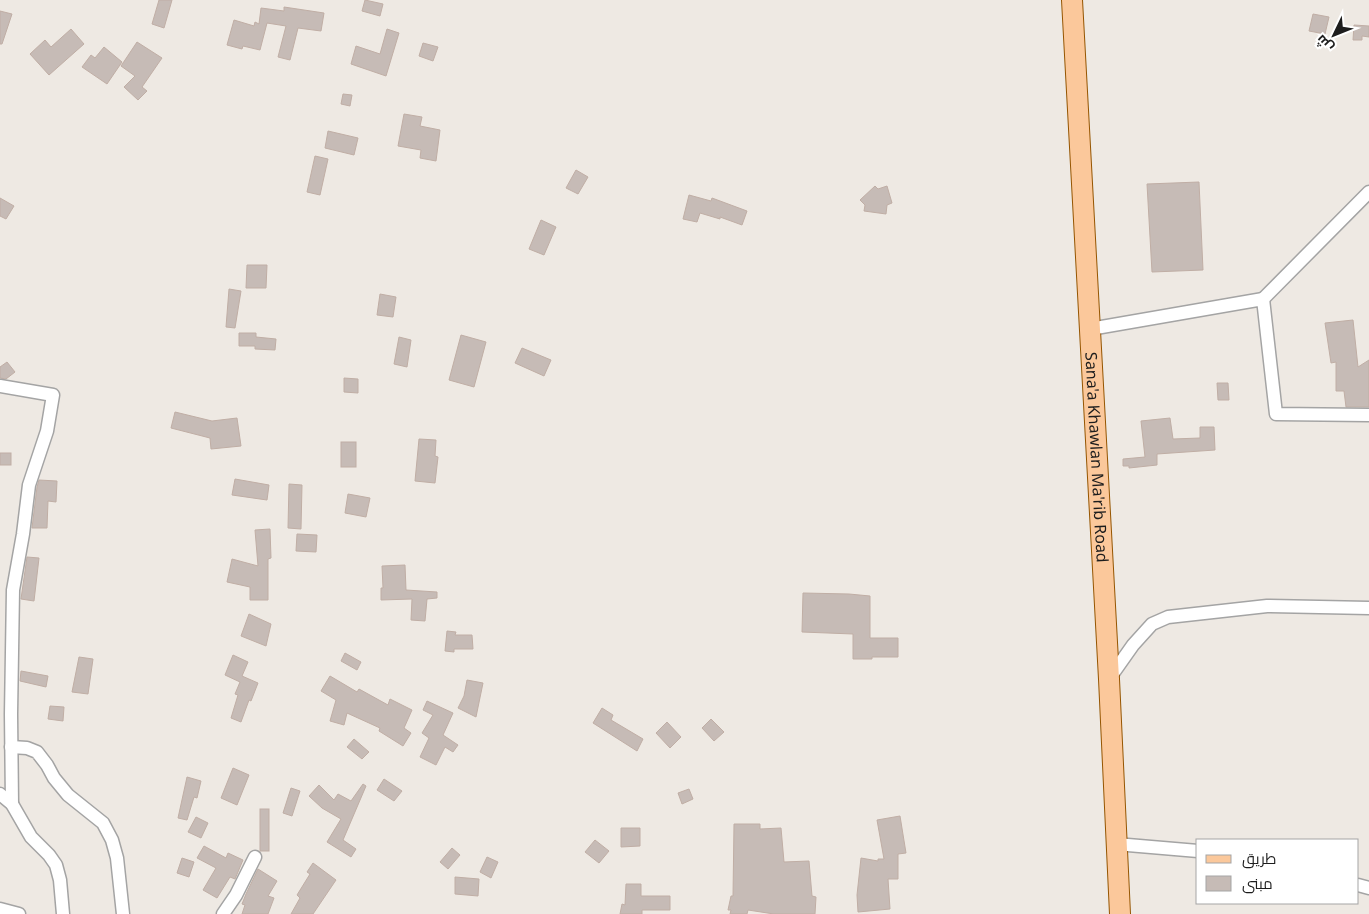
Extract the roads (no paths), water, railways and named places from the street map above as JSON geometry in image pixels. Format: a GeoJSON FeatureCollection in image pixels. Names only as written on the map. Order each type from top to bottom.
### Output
{"type":"FeatureCollection","features":[{"type":"Feature","properties":{"kind":"main road","name":"Sana'a Khawlan Ma'rib Road"},"geometry":{"type":"LineString","coordinates":[[1072,0],[1120,914]]}},
{"type":"Feature","properties":{"kind":"street"},"geometry":{"type":"LineString","coordinates":[[1090,329],[1263,299],[1369,192]]}},
{"type":"Feature","properties":{"kind":"street"},"geometry":{"type":"LineString","coordinates":[[1263,299],[1276,414],[1369,416]]}},
{"type":"Feature","properties":{"kind":"street"},"geometry":{"type":"LineString","coordinates":[[0,386],[53,395],[47,431],[29,485],[13,590],[11,625],[12,804]]}},
{"type":"Feature","properties":{"kind":"street"},"geometry":{"type":"LineString","coordinates":[[1109,679],[1133,645],[1152,624],[1168,617],[1267,606],[1369,608]]}},
{"type":"Feature","properties":{"kind":"street"},"geometry":{"type":"LineString","coordinates":[[11,748],[28,748],[37,752],[68,795],[103,823],[112,840],[118,858],[123,914]]}},
{"type":"Feature","properties":{"kind":"street"},"geometry":{"type":"LineString","coordinates":[[0,794],[12,804],[31,837],[56,865],[60,880],[63,914]]}},
{"type":"Feature","properties":{"kind":"street"},"geometry":{"type":"LineString","coordinates":[[1116,844],[1196,851]]}},
{"type":"Feature","properties":{"kind":"street"},"geometry":{"type":"LineString","coordinates":[[223,914],[236,895],[255,857]]}},
{"type":"Feature","properties":{"kind":"street"},"geometry":{"type":"LineString","coordinates":[[0,909],[20,914]]}}]}
